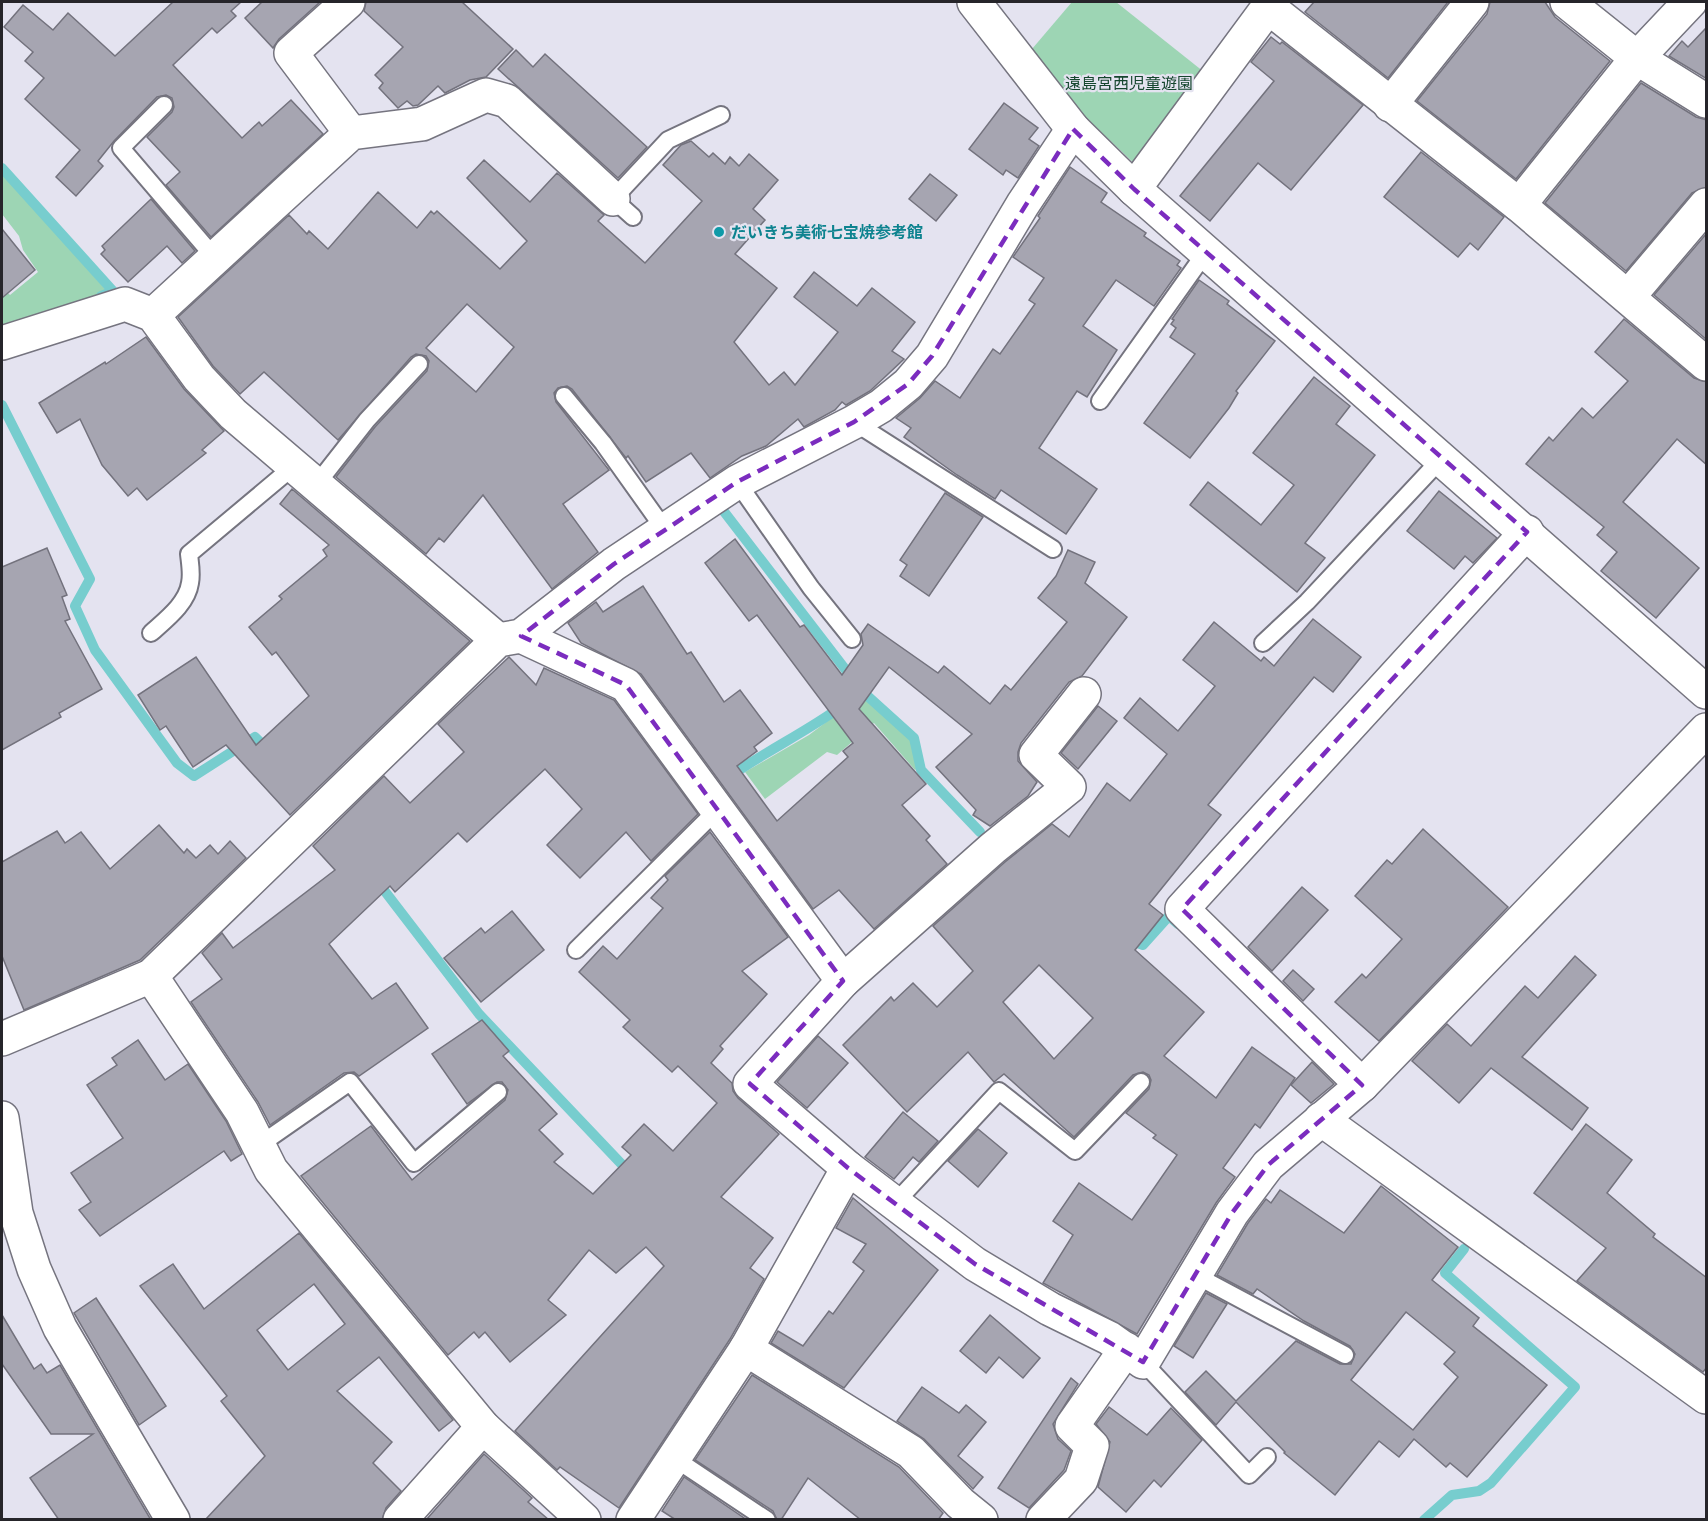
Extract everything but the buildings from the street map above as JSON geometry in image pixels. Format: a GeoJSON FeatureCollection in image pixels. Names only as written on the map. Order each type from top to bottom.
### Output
{"type":"FeatureCollection","features":[{"type":"Feature","properties":{"kind":"street"},"geometry":{"type":"LineString","coordinates":[[348,2],[291,53],[351,133]]}},
{"type":"Feature","properties":{"kind":"street"},"geometry":{"type":"LineString","coordinates":[[974,2],[1073,129],[1134,189],[1707,692]]}},
{"type":"Feature","properties":{"kind":"street"},"geometry":{"type":"LineString","coordinates":[[1390,105],[1472,2]]}},
{"type":"Feature","properties":{"kind":"street"},"geometry":{"type":"LineString","coordinates":[[1567,2],[1637,58],[1707,101]]}},
{"type":"Feature","properties":{"kind":"street"},"geometry":{"type":"LineString","coordinates":[[1519,205],[1637,58],[1690,2]]}},
{"type":"Feature","properties":{"kind":"street"},"geometry":{"type":"LineString","coordinates":[[1134,189],[1270,4],[1390,105],[1519,205],[1707,364]]}},
{"type":"Feature","properties":{"kind":"street"},"geometry":{"type":"LineString","coordinates":[[153,315],[351,133],[422,124],[486,95],[507,101],[623,208]]}},
{"type":"Feature","properties":{"kind":"street"},"geometry":{"type":"LineString","coordinates":[[2,1039],[151,976],[510,638],[614,564],[737,482],[854,422],[881,406],[908,384],[932,356],[1023,204],[1073,129]]}},
{"type":"Feature","properties":{"kind":"street"},"geometry":{"type":"LineString","coordinates":[[1628,297],[1707,205]]}},
{"type":"Feature","properties":{"kind":"street"},"geometry":{"type":"LineString","coordinates":[[2,343],[125,304],[153,315],[206,386],[233,414],[305,475],[510,638],[626,685],[843,981]]}},
{"type":"Feature","properties":{"kind":"street"},"geometry":{"type":"LineString","coordinates":[[1362,1085],[1182,909],[1527,532]]}},
{"type":"Feature","properties":{"kind":"street"},"geometry":{"type":"LineString","coordinates":[[1084,694],[1036,755],[1069,788],[993,848],[843,981],[750,1083],[848,1168],[975,1264],[1135,1356]]}},
{"type":"Feature","properties":{"kind":"street"},"geometry":{"type":"LineString","coordinates":[[1043,1520],[1081,1480],[1092,1446],[1072,1426],[1135,1356],[1195,1275],[1232,1213],[1268,1165],[1362,1085],[1707,730]]}},
{"type":"Feature","properties":{"kind":"street"},"geometry":{"type":"LineString","coordinates":[[151,976],[242,1112],[271,1170],[483,1427],[584,1520]]}},
{"type":"Feature","properties":{"kind":"street"},"geometry":{"type":"LineString","coordinates":[[2,1118],[16,1213],[34,1269],[60,1328],[173,1520]]}},
{"type":"Feature","properties":{"kind":"street"},"geometry":{"type":"LineString","coordinates":[[1322,1119],[1707,1397]]}},
{"type":"Feature","properties":{"kind":"street"},"geometry":{"type":"LineString","coordinates":[[633,1520],[746,1349],[848,1168]]}},
{"type":"Feature","properties":{"kind":"street"},"geometry":{"type":"LineString","coordinates":[[746,1349],[910,1452],[963,1514]]}},
{"type":"Feature","properties":{"kind":"street"},"geometry":{"type":"LineString","coordinates":[[400,1520],[483,1427]]}},
{"type":"Feature","properties":{"kind":"lane"},"geometry":{"type":"LineString","coordinates":[[165,105],[121,148],[215,258]]}},
{"type":"Feature","properties":{"kind":"lane"},"geometry":{"type":"LineString","coordinates":[[623,208],[668,140],[721,115]]}},
{"type":"Feature","properties":{"kind":"lane"},"geometry":{"type":"LineString","coordinates":[[1100,401],[1206,252]]}},
{"type":"Feature","properties":{"kind":"lane"},"geometry":{"type":"LineString","coordinates":[[151,633],[172,614],[186,595],[190,583],[189,554],[305,475],[366,420],[419,364]]}},
{"type":"Feature","properties":{"kind":"lane"},"geometry":{"type":"LineString","coordinates":[[564,396],[603,443],[665,530]]}},
{"type":"Feature","properties":{"kind":"lane"},"geometry":{"type":"LineString","coordinates":[[854,422],[1053,549]]}},
{"type":"Feature","properties":{"kind":"lane"},"geometry":{"type":"LineString","coordinates":[[1263,643],[1307,602],[1442,458]]}},
{"type":"Feature","properties":{"kind":"lane"},"geometry":{"type":"LineString","coordinates":[[737,482],[811,588],[852,639]]}},
{"type":"Feature","properties":{"kind":"lane"},"geometry":{"type":"LineString","coordinates":[[576,950],[718,808]]}},
{"type":"Feature","properties":{"kind":"lane"},"geometry":{"type":"LineString","coordinates":[[258,1146],[350,1082],[414,1163],[498,1092]]}},
{"type":"Feature","properties":{"kind":"lane"},"geometry":{"type":"LineString","coordinates":[[895,1203],[999,1091],[1075,1150],[1142,1082]]}},
{"type":"Feature","properties":{"kind":"lane"},"geometry":{"type":"LineString","coordinates":[[1195,1275],[1345,1355]]}},
{"type":"Feature","properties":{"kind":"lane"},"geometry":{"type":"LineString","coordinates":[[1135,1356],[1250,1475],[1267,1456]]}},
{"type":"Feature","properties":{"kind":"lane"},"geometry":{"type":"LineString","coordinates":[[674,1458],[767,1520]]}},
{"type":"Feature","properties":{"kind":"highlighted area"},"geometry":{"type":"Polygon","coordinates":[[[1073,129],[1134,189],[1527,532],[1182,909],[1362,1085],[1268,1165],[1232,1213],[1143,1362],[975,1264],[848,1168],[750,1084],[843,981],[626,685],[521,636],[614,564],[737,482],[854,422],[908,384],[932,356],[1073,129]]]}},
{"type":"Feature","properties":{"kind":"green space","name":"遠島宮西児童遊園"},"geometry":{"type":"Polygon","coordinates":[[[1072,2],[1116,2],[1204,72],[1138,167],[1081,113],[1032,49],[1072,2]]]}},
{"type":"Feature","properties":{"kind":"green space"},"geometry":{"type":"Polygon","coordinates":[[[2,173],[107,291],[2,328],[2,292],[5,290],[10,295],[38,272],[23,250],[19,236],[2,214],[2,173]]]}},
{"type":"Feature","properties":{"kind":"green space"},"geometry":{"type":"Polygon","coordinates":[[[862,695],[912,739],[919,767],[915,770],[874,723],[837,755],[827,752],[765,799],[745,772],[809,735],[862,695]]]}},
{"type":"Feature","properties":{"kind":"waterway"},"geometry":{"type":"LineString","coordinates":[[2,168],[113,291],[101,296]]}},
{"type":"Feature","properties":{"kind":"waterway"},"geometry":{"type":"LineString","coordinates":[[2,405],[90,579],[75,606],[95,650],[177,763],[194,776],[255,737],[269,751]]}},
{"type":"Feature","properties":{"kind":"waterway"},"geometry":{"type":"LineString","coordinates":[[722,509],[862,691],[914,738],[921,770],[980,832]]}},
{"type":"Feature","properties":{"kind":"waterway"},"geometry":{"type":"LineString","coordinates":[[729,777],[842,706]]}},
{"type":"Feature","properties":{"kind":"waterway"},"geometry":{"type":"LineString","coordinates":[[377,881],[479,1014],[630,1173]]}},
{"type":"Feature","properties":{"kind":"waterway"},"geometry":{"type":"LineString","coordinates":[[1127,939],[1143,945],[1169,916],[1178,924]]}},
{"type":"Feature","properties":{"kind":"waterway"},"geometry":{"type":"LineString","coordinates":[[1424,1520],[1452,1495],[1479,1491],[1491,1483],[1575,1387],[1445,1273],[1464,1249]]}},
{"type":"Feature","properties":{"kind":"place","name":"だいきち美術七宝焼参考館"},"geometry":{"type":"Point","coordinates":[719,232]}}]}
